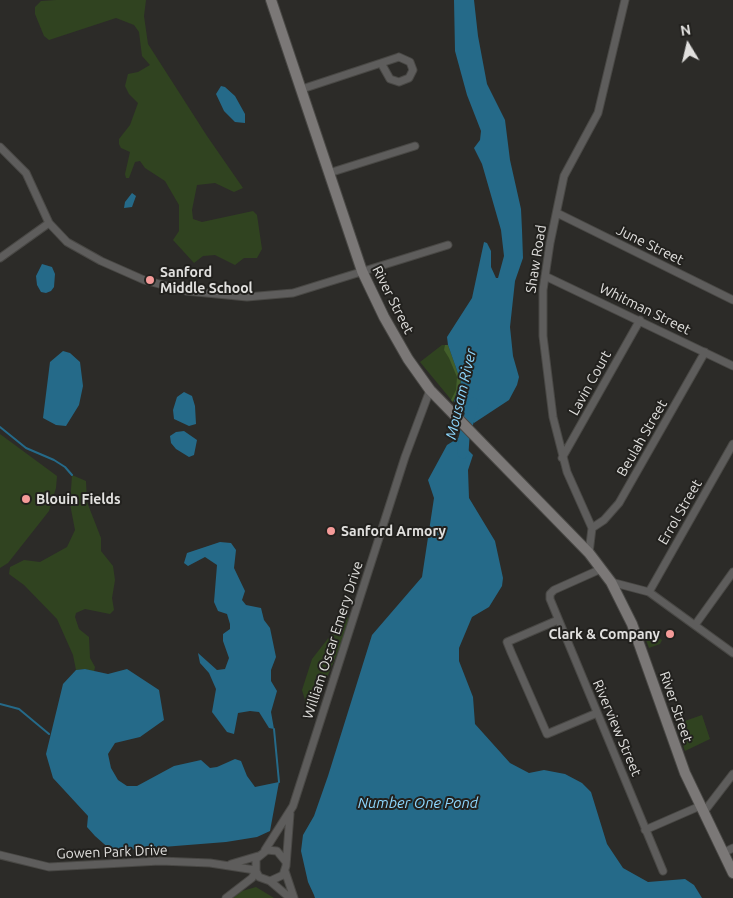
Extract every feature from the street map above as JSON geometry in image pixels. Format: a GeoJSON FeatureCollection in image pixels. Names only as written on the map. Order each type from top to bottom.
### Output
{"type":"FeatureCollection","features":[{"type":"Feature","properties":{"kind":"street","name":"River Street"},"geometry":{"type":"LineString","coordinates":[[271,0],[362,271],[398,343],[430,390],[589,554],[611,582],[632,624],[681,762],[701,810],[733,873]]}},
{"type":"Feature","properties":{"kind":"street","name":"Shaw Road"},"geometry":{"type":"LineString","coordinates":[[592,528],[562,458],[553,417],[543,336],[545,276],[568,166],[598,113],[625,0]]}},
{"type":"Feature","properties":{"kind":"street"},"geometry":{"type":"LineString","coordinates":[[302,90],[381,63],[403,57],[410,62],[413,70],[406,80],[395,82],[385,73],[381,63]]}},
{"type":"Feature","properties":{"kind":"street"},"geometry":{"type":"LineString","coordinates":[[329,173],[415,146]]}},
{"type":"Feature","properties":{"kind":"street"},"geometry":{"type":"LineString","coordinates":[[0,147],[26,173],[49,223],[67,242],[101,261],[144,280],[186,291],[219,296],[266,297],[325,284],[448,245]]}},
{"type":"Feature","properties":{"kind":"street","name":"June Street"},"geometry":{"type":"LineString","coordinates":[[557,213],[733,300]]}},
{"type":"Feature","properties":{"kind":"street"},"geometry":{"type":"LineString","coordinates":[[0,258],[49,223]]}},
{"type":"Feature","properties":{"kind":"street","name":"Whitman Street"},"geometry":{"type":"LineString","coordinates":[[545,276],[733,366]]}},
{"type":"Feature","properties":{"kind":"street","name":"Lavin Court"},"geometry":{"type":"LineString","coordinates":[[562,458],[640,320]]}},
{"type":"Feature","properties":{"kind":"street","name":"Beulah Street"},"geometry":{"type":"LineString","coordinates":[[592,528],[610,514],[619,503],[705,352]]}},
{"type":"Feature","properties":{"kind":"street","name":"William Oscar Emery Drive"},"geometry":{"type":"LineString","coordinates":[[286,862],[290,813],[405,457],[430,390]]}},
{"type":"Feature","properties":{"kind":"street","name":"Errol Street"},"geometry":{"type":"LineString","coordinates":[[649,592],[733,444]]}},
{"type":"Feature","properties":{"kind":"street"},"geometry":{"type":"LineString","coordinates":[[589,554],[592,528]]}},
{"type":"Feature","properties":{"kind":"street","name":"Riverview Street"},"geometry":{"type":"LineString","coordinates":[[602,569],[550,594],[550,599],[663,871]]}},
{"type":"Feature","properties":{"kind":"street"},"geometry":{"type":"LineString","coordinates":[[695,624],[733,572]]}},
{"type":"Feature","properties":{"kind":"street"},"geometry":{"type":"LineString","coordinates":[[611,582],[649,592],[733,653]]}},
{"type":"Feature","properties":{"kind":"street"},"geometry":{"type":"LineString","coordinates":[[558,620],[507,642],[547,734],[597,713]]}},
{"type":"Feature","properties":{"kind":"street"},"geometry":{"type":"LineString","coordinates":[[646,830],[701,810],[733,774]]}},
{"type":"Feature","properties":{"kind":"street","name":"William Oscar Emery Drive"},"geometry":{"type":"LineString","coordinates":[[265,850],[290,813]]}},
{"type":"Feature","properties":{"kind":"street"},"geometry":{"type":"LineString","coordinates":[[723,853],[733,848]]}},
{"type":"Feature","properties":{"kind":"street"},"geometry":{"type":"LineString","coordinates":[[226,898],[252,878],[255,870],[254,864],[258,856],[265,850],[276,851],[286,862],[285,871],[292,898]]}},
{"type":"Feature","properties":{"kind":"street","name":"Gowen Park Drive"},"geometry":{"type":"LineString","coordinates":[[0,855],[28,863],[58,867],[145,862],[226,865],[255,870]]}},
{"type":"Feature","properties":{"kind":"street","name":"Gowen Park Drive"},"geometry":{"type":"LineString","coordinates":[[226,865],[258,856]]}},
{"type":"Feature","properties":{"kind":"street"},"geometry":{"type":"LineString","coordinates":[[255,870],[292,898]]}},
{"type":"Feature","properties":{"kind":"street"},"geometry":{"type":"LineString","coordinates":[[243,884],[280,878],[285,871]]}},
{"type":"Feature","properties":{"kind":"green space"},"geometry":{"type":"Polygon","coordinates":[[[146,0],[144,16],[148,44],[243,188],[234,192],[215,183],[197,185],[192,210],[193,219],[202,222],[253,211],[257,215],[262,249],[257,258],[244,258],[235,265],[215,255],[203,256],[194,263],[173,240],[179,231],[179,205],[165,181],[145,168],[140,161],[135,162],[129,178],[126,178],[125,174],[130,152],[121,148],[119,144],[119,139],[130,125],[138,103],[129,94],[125,86],[128,74],[138,72],[150,65],[142,56],[139,32],[134,25],[116,18],[49,40],[44,36],[35,14],[35,7],[41,1],[146,0]]]}},
{"type":"Feature","properties":{"kind":"green space"},"geometry":{"type":"Polygon","coordinates":[[[442,345],[448,345],[461,382],[453,402],[420,362],[442,345]]]}},
{"type":"Feature","properties":{"kind":"green space"},"geometry":{"type":"Polygon","coordinates":[[[445,345],[448,345],[461,382],[453,402],[451,400],[456,390],[457,377],[444,350],[445,345]]]}},
{"type":"Feature","properties":{"kind":"green space","name":"Blouin Fields"},"geometry":{"type":"Polygon","coordinates":[[[0,434],[57,476],[56,488],[49,511],[8,563],[0,568],[0,434]]]}},
{"type":"Feature","properties":{"kind":"green space"},"geometry":{"type":"Polygon","coordinates":[[[72,475],[86,481],[87,502],[101,538],[101,551],[113,566],[115,580],[112,598],[114,610],[110,614],[85,609],[76,613],[75,617],[79,629],[89,637],[90,658],[95,667],[94,672],[85,669],[76,670],[73,655],[57,619],[24,585],[9,574],[10,567],[24,560],[40,562],[67,547],[75,530],[70,504],[72,475]]]}},
{"type":"Feature","properties":{"kind":"green space"},"geometry":{"type":"Polygon","coordinates":[[[353,617],[310,717],[302,690],[312,659],[344,618],[353,617]]]}},
{"type":"Feature","properties":{"kind":"green space"},"geometry":{"type":"Polygon","coordinates":[[[646,629],[662,640],[660,644],[649,648],[643,632],[646,629]]]}},
{"type":"Feature","properties":{"kind":"green space"},"geometry":{"type":"Polygon","coordinates":[[[702,715],[710,739],[685,751],[676,724],[702,715]]]}},
{"type":"Feature","properties":{"kind":"green space"},"geometry":{"type":"Polygon","coordinates":[[[256,887],[274,898],[233,898],[242,891],[256,887]]]}},
{"type":"Feature","properties":{"kind":"water"},"geometry":{"type":"Polygon","coordinates":[[[454,0],[474,0],[478,36],[487,84],[505,120],[510,160],[521,209],[522,230],[523,258],[515,281],[510,327],[513,356],[519,377],[509,400],[474,423],[454,401],[461,382],[447,337],[472,298],[484,242],[487,243],[491,251],[491,267],[496,278],[498,278],[504,256],[501,230],[482,164],[474,148],[480,140],[481,131],[467,95],[455,51],[454,0]]]}},
{"type":"Feature","properties":{"kind":"water"},"geometry":{"type":"Polygon","coordinates":[[[221,86],[225,87],[235,96],[245,114],[245,123],[235,122],[224,111],[216,94],[221,86]]]}},
{"type":"Feature","properties":{"kind":"water"},"geometry":{"type":"Polygon","coordinates":[[[132,193],[136,196],[132,207],[124,208],[125,202],[132,193]]]}},
{"type":"Feature","properties":{"kind":"water"},"geometry":{"type":"Polygon","coordinates":[[[42,264],[52,267],[55,274],[54,287],[46,293],[41,292],[37,285],[36,276],[42,264]]]}},
{"type":"Feature","properties":{"kind":"water"},"geometry":{"type":"Polygon","coordinates":[[[63,351],[70,353],[80,362],[83,386],[79,405],[66,426],[56,425],[43,418],[50,362],[63,351]]]}},
{"type":"Feature","properties":{"kind":"water"},"geometry":{"type":"Polygon","coordinates":[[[184,392],[192,396],[195,406],[196,424],[189,426],[174,419],[173,410],[177,397],[184,392]]]}},
{"type":"Feature","properties":{"kind":"water"},"geometry":{"type":"Polygon","coordinates":[[[184,431],[197,440],[194,455],[189,457],[176,449],[171,443],[170,436],[176,432],[184,431]]]}},
{"type":"Feature","properties":{"kind":"water","name":"Number One Pond"},"geometry":{"type":"Polygon","coordinates":[[[460,437],[469,443],[467,449],[473,455],[468,470],[469,498],[495,541],[503,578],[502,586],[489,607],[472,617],[459,648],[459,661],[473,697],[475,724],[510,763],[529,773],[544,770],[565,774],[582,783],[591,792],[607,844],[623,868],[648,882],[685,879],[694,885],[702,898],[315,898],[308,882],[301,851],[303,835],[314,816],[328,776],[372,635],[422,577],[434,498],[428,480],[447,445],[460,437]]]}},
{"type":"Feature","properties":{"kind":"water"},"geometry":{"type":"Polygon","coordinates":[[[220,542],[231,543],[236,550],[234,568],[245,591],[242,600],[246,605],[261,608],[264,620],[270,628],[276,657],[271,670],[271,681],[277,691],[271,712],[274,729],[269,728],[259,712],[250,711],[238,713],[234,734],[227,732],[212,712],[216,689],[209,673],[200,663],[198,653],[217,670],[225,669],[229,658],[223,641],[223,634],[230,629],[230,624],[227,614],[218,611],[214,602],[217,565],[205,557],[188,566],[184,563],[187,553],[220,542]]]}},
{"type":"Feature","properties":{"kind":"water"},"geometry":{"type":"Polygon","coordinates":[[[85,669],[108,674],[127,669],[159,690],[164,720],[140,737],[115,743],[108,754],[111,768],[118,780],[127,786],[137,786],[174,766],[201,760],[210,768],[235,759],[241,761],[247,776],[255,787],[279,782],[270,831],[257,837],[226,842],[112,851],[87,827],[88,816],[53,778],[46,754],[63,684],[76,670],[85,669]]]}},
{"type":"Feature","properties":{"kind":"waterway","name":"Mousam River"},"geometry":{"type":"LineString","coordinates":[[463,453],[464,438],[473,403]]}},
{"type":"Feature","properties":{"kind":"waterway"},"geometry":{"type":"LineString","coordinates":[[0,427],[26,448],[54,460],[65,467],[72,475]]}},
{"type":"Feature","properties":{"kind":"waterway"},"geometry":{"type":"LineString","coordinates":[[0,704],[19,709],[49,734]]}},
{"type":"Feature","properties":{"kind":"waterway"},"geometry":{"type":"LineString","coordinates":[[274,729],[279,782]]}},
{"type":"Feature","properties":{"kind":"place","name":"Sanford Middle School"},"geometry":{"type":"Point","coordinates":[150,280]}},
{"type":"Feature","properties":{"kind":"place","name":"Blouin Fields"},"geometry":{"type":"Point","coordinates":[26,499]}},
{"type":"Feature","properties":{"kind":"place","name":"Sanford Armory"},"geometry":{"type":"Point","coordinates":[331,531]}},
{"type":"Feature","properties":{"kind":"place","name":"Clark & Company"},"geometry":{"type":"Point","coordinates":[670,634]}}]}
